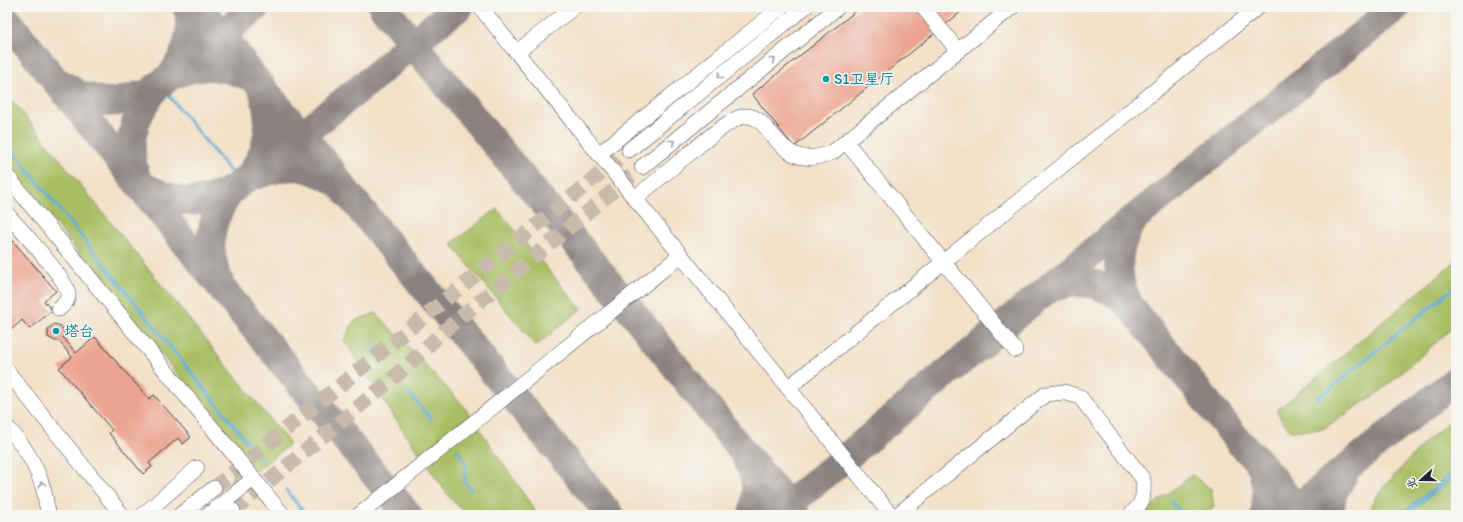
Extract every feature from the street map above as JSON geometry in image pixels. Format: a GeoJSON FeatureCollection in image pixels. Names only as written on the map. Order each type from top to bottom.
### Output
{"type":"FeatureCollection","features":[{"type":"Feature","properties":{"kind":"lane"},"geometry":{"type":"LineString","coordinates":[[480,7],[891,515]]}},
{"type":"Feature","properties":{"kind":"lane"},"geometry":{"type":"LineString","coordinates":[[517,52],[574,7]]}},
{"type":"Feature","properties":{"kind":"lane"},"geometry":{"type":"LineString","coordinates":[[599,154],[780,7]]}},
{"type":"Feature","properties":{"kind":"lane"},"geometry":{"type":"LineString","coordinates":[[629,150],[805,7]]}},
{"type":"Feature","properties":{"kind":"lane"},"geometry":{"type":"LineString","coordinates":[[642,167],[838,7]]}},
{"type":"Feature","properties":{"kind":"lane"},"geometry":{"type":"LineString","coordinates":[[923,7],[958,51]]}},
{"type":"Feature","properties":{"kind":"lane"},"geometry":{"type":"LineString","coordinates":[[635,198],[720,130],[743,116],[750,116],[761,122],[779,144],[801,157],[816,158],[832,152],[1012,7]]}},
{"type":"Feature","properties":{"kind":"lane"},"geometry":{"type":"LineString","coordinates":[[788,388],[1258,7]]}},
{"type":"Feature","properties":{"kind":"lane"},"geometry":{"type":"LineString","coordinates":[[846,142],[1016,350]]}},
{"type":"Feature","properties":{"kind":"lane"},"geometry":{"type":"LineString","coordinates":[[7,176],[283,515]]}},
{"type":"Feature","properties":{"kind":"lane"},"geometry":{"type":"LineString","coordinates":[[7,214],[58,276],[66,288],[68,295],[67,301],[59,309]]}},
{"type":"Feature","properties":{"kind":"lane"},"geometry":{"type":"LineString","coordinates":[[359,515],[681,255]]}},
{"type":"Feature","properties":{"kind":"lane"},"geometry":{"type":"LineString","coordinates":[[7,371],[122,515]]}},
{"type":"Feature","properties":{"kind":"lane"},"geometry":{"type":"LineString","coordinates":[[897,515],[1046,394],[1064,392],[1080,397],[1143,479],[1144,495],[1139,507],[1130,515]]}},
{"type":"Feature","properties":{"kind":"lane"},"geometry":{"type":"LineString","coordinates":[[7,427],[30,456],[37,470],[49,515]]}},
{"type":"Feature","properties":{"kind":"lane"},"geometry":{"type":"LineString","coordinates":[[143,515],[197,468]]}},
{"type":"Feature","properties":{"kind":"lane"},"geometry":{"type":"LineString","coordinates":[[208,515],[253,479]]}},
{"type":"Feature","properties":{"kind":"lane"},"geometry":{"type":"LineString","coordinates":[[180,515],[214,488]]}},
{"type":"Feature","properties":{"kind":"green space"},"geometry":{"type":"Polygon","coordinates":[[[7,94],[290,444],[234,489],[230,486],[235,462],[227,436],[7,164],[7,94]]]}},
{"type":"Feature","properties":{"kind":"green space"},"geometry":{"type":"Polygon","coordinates":[[[497,209],[581,309],[536,346],[451,244],[497,209]]]}},
{"type":"Feature","properties":{"kind":"green space"},"geometry":{"type":"Polygon","coordinates":[[[1456,261],[1456,325],[1382,390],[1323,429],[1290,431],[1276,411],[1456,261]]]}},
{"type":"Feature","properties":{"kind":"green space"},"geometry":{"type":"Polygon","coordinates":[[[376,313],[463,405],[538,515],[468,515],[451,499],[408,438],[344,340],[354,321],[376,313]]]}},
{"type":"Feature","properties":{"kind":"green space"},"geometry":{"type":"Polygon","coordinates":[[[1456,417],[1456,515],[1371,515],[1371,505],[1381,490],[1427,440],[1456,417]]]}},
{"type":"Feature","properties":{"kind":"green space"},"geometry":{"type":"Polygon","coordinates":[[[1192,475],[1211,489],[1214,506],[1206,515],[1140,515],[1192,475]]]}},
{"type":"Feature","properties":{"kind":"water"},"geometry":{"type":"Polygon","coordinates":[[[1456,469],[1456,475],[1407,515],[1399,515],[1456,469]]]}},
{"type":"Feature","properties":{"kind":"building","name":"S1卫星厅"},"geometry":{"type":"Polygon","coordinates":[[[861,7],[967,7],[794,147],[752,94],[861,7]]]}},
{"type":"Feature","properties":{"kind":"building"},"geometry":{"type":"Polygon","coordinates":[[[7,234],[56,291],[44,301],[52,310],[30,329],[22,320],[11,330],[7,325],[7,234]]]}},
{"type":"Feature","properties":{"kind":"building"},"geometry":{"type":"Polygon","coordinates":[[[54,324],[61,326],[64,333],[63,337],[76,353],[95,337],[149,399],[154,395],[191,437],[183,444],[178,438],[149,463],[152,467],[143,474],[109,433],[112,430],[59,368],[72,357],[59,341],[55,341],[48,337],[48,329],[54,324]]]}},
{"type":"Feature","properties":{"kind":"waterway"},"geometry":{"type":"LineString","coordinates":[[162,87],[237,180]]}},
{"type":"Feature","properties":{"kind":"waterway"},"geometry":{"type":"LineString","coordinates":[[7,144],[261,459]]}},
{"type":"Feature","properties":{"kind":"waterway"},"geometry":{"type":"LineString","coordinates":[[1316,400],[1456,286]]}},
{"type":"Feature","properties":{"kind":"waterway"},"geometry":{"type":"LineString","coordinates":[[370,343],[382,359]]}},
{"type":"Feature","properties":{"kind":"waterway"},"geometry":{"type":"LineString","coordinates":[[408,392],[431,419]]}},
{"type":"Feature","properties":{"kind":"waterway"},"geometry":{"type":"LineString","coordinates":[[457,450],[466,463],[464,481],[471,490]]}},
{"type":"Feature","properties":{"kind":"waterway"},"geometry":{"type":"LineString","coordinates":[[286,490],[306,515]]}},
{"type":"Feature","properties":{"kind":"waterway"},"geometry":{"type":"LineString","coordinates":[[1170,500],[1183,515]]}},
{"type":"Feature","properties":{"kind":"waterway"},"geometry":{"type":"LineString","coordinates":[[1171,515],[1179,510]]}},
{"type":"Feature","properties":{"kind":"taxiway"},"geometry":{"type":"LineString","coordinates":[[174,71],[186,49],[188,40],[190,23],[187,7]]}},
{"type":"Feature","properties":{"kind":"taxiway"},"geometry":{"type":"LineString","coordinates":[[198,7],[222,35],[254,78],[330,169],[340,184],[610,515]]}},
{"type":"Feature","properties":{"kind":"taxiway"},"geometry":{"type":"LineString","coordinates":[[62,84],[80,95],[102,101],[116,102],[149,93],[256,7]]}},
{"type":"Feature","properties":{"kind":"taxiway"},"geometry":{"type":"LineString","coordinates":[[383,7],[622,299],[751,462],[796,515]]}},
{"type":"Feature","properties":{"kind":"taxiway"},"geometry":{"type":"LineString","coordinates":[[219,280],[214,268],[212,256],[212,232],[219,210],[233,189],[373,78],[413,42],[459,7]]}},
{"type":"Feature","properties":{"kind":"taxiway"},"geometry":{"type":"LineString","coordinates":[[774,515],[845,458],[1064,275],[1396,7]]}},
{"type":"Feature","properties":{"kind":"taxiway"},"geometry":{"type":"LineString","coordinates":[[7,20],[215,280],[408,515]]}},
{"type":"Feature","properties":{"kind":"taxiway"},"geometry":{"type":"LineString","coordinates":[[176,74],[197,68],[216,67],[225,68],[254,78]]}},
{"type":"Feature","properties":{"kind":"taxiway"},"geometry":{"type":"LineString","coordinates":[[157,87],[145,103],[137,120],[132,139],[132,159],[138,183],[162,195],[185,201],[207,199],[233,189]]}},
{"type":"Feature","properties":{"kind":"taxiway"},"geometry":{"type":"LineString","coordinates":[[252,172],[259,162],[263,152],[268,131],[267,110],[262,87]]}},
{"type":"Feature","properties":{"kind":"taxiway"},"geometry":{"type":"LineString","coordinates":[[257,175],[280,168],[299,167],[317,172],[339,183]]}},
{"type":"Feature","properties":{"kind":"taxiway"},"geometry":{"type":"LineString","coordinates":[[1130,306],[1121,285],[1119,263],[1123,241],[1133,221]]}},
{"type":"Feature","properties":{"kind":"taxiway"},"geometry":{"type":"LineString","coordinates":[[1047,290],[1070,283],[1092,284],[1112,291],[1121,298],[1130,306],[1240,443],[1261,464],[1301,515]]}},
{"type":"Feature","properties":{"kind":"taxiway"},"geometry":{"type":"LineString","coordinates":[[1288,515],[1456,380]]}},
{"type":"Feature","properties":{"kind":"taxiway"},"geometry":{"type":"LineString","coordinates":[[747,460],[753,474],[756,487],[756,501],[752,515]]}},
{"type":"Feature","properties":{"kind":"taxiway"},"geometry":{"type":"LineString","coordinates":[[1261,465],[1267,489],[1265,515]]}},
{"type":"Feature","properties":{"kind":"taxiway"},"geometry":{"type":"LineString","coordinates":[[1329,515],[1333,493],[1345,472]]}},
{"type":"Feature","properties":{"kind":"tunnel"},"geometry":{"type":"LineString","coordinates":[[214,488],[629,150]]}},
{"type":"Feature","properties":{"kind":"tunnel"},"geometry":{"type":"LineString","coordinates":[[233,511],[398,374],[444,331],[642,167]]}},
{"type":"Feature","properties":{"kind":"place","name":"S1卫星厅"},"geometry":{"type":"Point","coordinates":[826,79]}},
{"type":"Feature","properties":{"kind":"place","name":"塔台"},"geometry":{"type":"Point","coordinates":[56,331]}}]}
